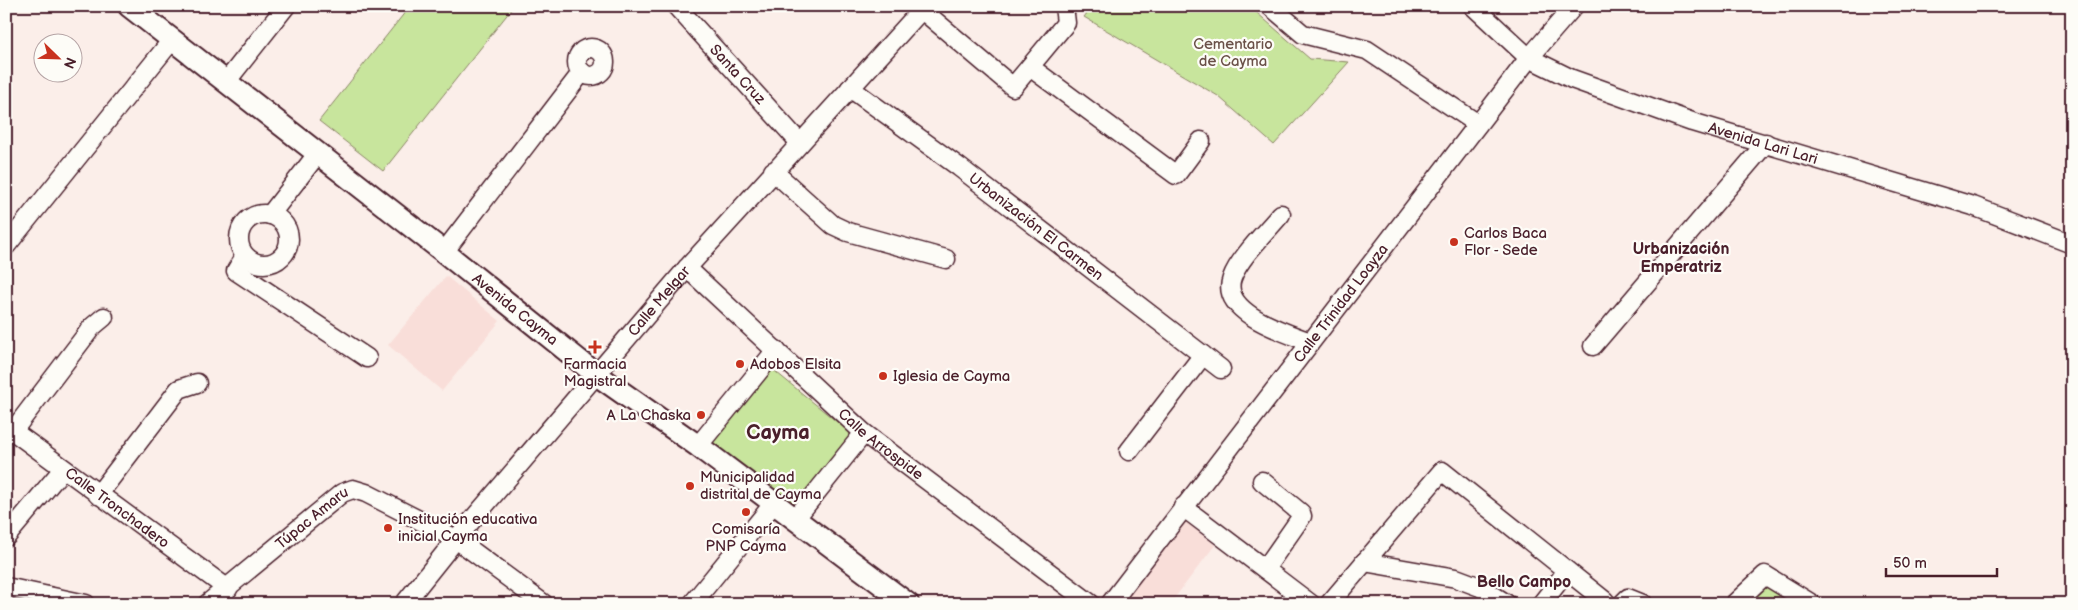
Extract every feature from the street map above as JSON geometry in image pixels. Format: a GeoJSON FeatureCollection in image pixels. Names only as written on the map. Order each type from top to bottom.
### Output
{"type":"FeatureCollection","features":[{"type":"Feature","properties":{"kind":"main road","name":"Avenida Cayma"},"geometry":{"type":"LineString","coordinates":[[129,6],[444,252],[597,375],[698,446],[908,604]]}},
{"type":"Feature","properties":{"kind":"street"},"geometry":{"type":"LineString","coordinates":[[226,82],[286,6]]}},
{"type":"Feature","properties":{"kind":"street","name":"Santa Cruz"},"geometry":{"type":"LineString","coordinates":[[676,6],[800,142]]}},
{"type":"Feature","properties":{"kind":"street"},"geometry":{"type":"LineString","coordinates":[[923,8],[1013,87],[1066,22],[1064,6]]}},
{"type":"Feature","properties":{"kind":"street"},"geometry":{"type":"LineString","coordinates":[[1270,6],[1303,34],[1367,50],[1478,124]]}},
{"type":"Feature","properties":{"kind":"street","name":"Avenida Lari Lari"},"geometry":{"type":"LineString","coordinates":[[1473,6],[1529,58],[1572,79],[1692,122],[1974,206],[2072,244]]}},
{"type":"Feature","properties":{"kind":"street","name":"Calle Trinidad Loayza"},"geometry":{"type":"LineString","coordinates":[[1110,604],[1529,58],[1574,6]]}},
{"type":"Feature","properties":{"kind":"street","name":"Calle Melgar"},"geometry":{"type":"LineString","coordinates":[[404,604],[456,539],[687,268],[773,171],[923,8]]}},
{"type":"Feature","properties":{"kind":"street"},"geometry":{"type":"LineString","coordinates":[[6,246],[172,40]]}},
{"type":"Feature","properties":{"kind":"street"},"geometry":{"type":"LineString","coordinates":[[1030,67],[1176,175],[1201,141]]}},
{"type":"Feature","properties":{"kind":"street"},"geometry":{"type":"LineString","coordinates":[[444,252],[582,72]]}},
{"type":"Feature","properties":{"kind":"street","name":"Urbanización El Carmen"},"geometry":{"type":"LineString","coordinates":[[850,88],[959,167],[1221,369]]}},
{"type":"Feature","properties":{"kind":"street"},"geometry":{"type":"LineString","coordinates":[[1593,346],[1766,143]]}},
{"type":"Feature","properties":{"kind":"street"},"geometry":{"type":"LineString","coordinates":[[270,215],[318,153]]}},
{"type":"Feature","properties":{"kind":"street"},"geometry":{"type":"LineString","coordinates":[[773,171],[840,228],[848,232],[946,259]]}},
{"type":"Feature","properties":{"kind":"street"},"geometry":{"type":"LineString","coordinates":[[1281,214],[1232,277],[1230,288],[1232,299],[1262,323],[1310,342]]}},
{"type":"Feature","properties":{"kind":"street"},"geometry":{"type":"LineString","coordinates":[[270,215],[277,218],[287,230],[289,238],[285,253],[280,259],[266,264],[251,261],[245,256],[239,241],[243,226],[255,216],[270,215]]}},
{"type":"Feature","properties":{"kind":"street"},"geometry":{"type":"LineString","coordinates":[[245,256],[236,271],[367,358]]}},
{"type":"Feature","properties":{"kind":"street","name":"Calle Arrospide"},"geometry":{"type":"LineString","coordinates":[[687,268],[864,433],[1091,604]]}},
{"type":"Feature","properties":{"kind":"street"},"geometry":{"type":"LineString","coordinates":[[9,429],[92,327],[104,317]]}},
{"type":"Feature","properties":{"kind":"street"},"geometry":{"type":"LineString","coordinates":[[698,446],[776,350]]}},
{"type":"Feature","properties":{"kind":"street"},"geometry":{"type":"LineString","coordinates":[[1129,451],[1203,355]]}},
{"type":"Feature","properties":{"kind":"street"},"geometry":{"type":"LineString","coordinates":[[98,495],[179,389],[197,383]]}},
{"type":"Feature","properties":{"kind":"street","name":"Calle Tronchadero"},"geometry":{"type":"LineString","coordinates":[[9,429],[228,589]]}},
{"type":"Feature","properties":{"kind":"street"},"geometry":{"type":"LineString","coordinates":[[795,519],[864,433]]}},
{"type":"Feature","properties":{"kind":"street"},"geometry":{"type":"LineString","coordinates":[[6,537],[63,470]]}},
{"type":"Feature","properties":{"kind":"street"},"geometry":{"type":"LineString","coordinates":[[1329,604],[1442,471],[1567,571],[1613,602],[1628,598],[1643,604]]}},
{"type":"Feature","properties":{"kind":"street"},"geometry":{"type":"LineString","coordinates":[[1262,481],[1301,513],[1302,516],[1265,569]]}},
{"type":"Feature","properties":{"kind":"street","name":"Túpac Amaru"},"geometry":{"type":"LineString","coordinates":[[207,604],[228,589],[342,493],[353,489],[366,493],[456,539]]}},
{"type":"Feature","properties":{"kind":"street"},"geometry":{"type":"LineString","coordinates":[[692,604],[774,503]]}},
{"type":"Feature","properties":{"kind":"street"},"geometry":{"type":"LineString","coordinates":[[1183,508],[1311,604]]}},
{"type":"Feature","properties":{"kind":"street"},"geometry":{"type":"LineString","coordinates":[[456,539],[544,604]]}},
{"type":"Feature","properties":{"kind":"street"},"geometry":{"type":"LineString","coordinates":[[1364,562],[1456,578],[1480,587],[1507,604]]}},
{"type":"Feature","properties":{"kind":"street"},"geometry":{"type":"LineString","coordinates":[[1541,604],[1567,571]]}},
{"type":"Feature","properties":{"kind":"street"},"geometry":{"type":"LineString","coordinates":[[1734,604],[1765,575],[1807,602]]}},
{"type":"Feature","properties":{"kind":"street"},"geometry":{"type":"LineString","coordinates":[[6,586],[86,604]]}},
{"type":"Feature","properties":{"kind":"shaded area"},"geometry":{"type":"Polygon","coordinates":[[[446,276],[500,321],[442,391],[388,345],[446,276]]]}},
{"type":"Feature","properties":{"kind":"shaded area"},"geometry":{"type":"Polygon","coordinates":[[[1183,519],[1215,545],[1170,604],[1118,604],[1183,519]]]}},
{"type":"Feature","properties":{"kind":"green space"},"geometry":{"type":"Polygon","coordinates":[[[410,6],[514,6],[383,171],[319,121],[410,6]]]}},
{"type":"Feature","properties":{"kind":"green space","name":"Cementario de Cayma"},"geometry":{"type":"Polygon","coordinates":[[[1093,6],[1249,6],[1310,59],[1349,62],[1274,145],[1218,96],[1084,17],[1093,6]]]}},
{"type":"Feature","properties":{"kind":"green space"},"geometry":{"type":"Polygon","coordinates":[[[771,368],[853,435],[792,510],[710,443],[771,368]]]}},
{"type":"Feature","properties":{"kind":"green space"},"geometry":{"type":"Polygon","coordinates":[[[1764,586],[1793,601],[1791,604],[1737,604],[1764,586]]]}},
{"type":"Feature","properties":{"kind":"place","name":"Carlos Baca Flor - Sede"},"geometry":{"type":"Point","coordinates":[1454,242]}},
{"type":"Feature","properties":{"kind":"place","name":"Farmacia Magistral"},"geometry":{"type":"Point","coordinates":[595,347]}},
{"type":"Feature","properties":{"kind":"place","name":"Adobos Elsita"},"geometry":{"type":"Point","coordinates":[740,364]}},
{"type":"Feature","properties":{"kind":"place","name":"Iglesia de Cayma"},"geometry":{"type":"Point","coordinates":[883,376]}},
{"type":"Feature","properties":{"kind":"place","name":"A La Chaska"},"geometry":{"type":"Point","coordinates":[701,415]}},
{"type":"Feature","properties":{"kind":"place","name":"Municipalidad distrital de Cayma"},"geometry":{"type":"Point","coordinates":[690,486]}},
{"type":"Feature","properties":{"kind":"place","name":"Comisaría PNP Cayma"},"geometry":{"type":"Point","coordinates":[746,512]}},
{"type":"Feature","properties":{"kind":"place","name":"Institución educativa inicial Cayma"},"geometry":{"type":"Point","coordinates":[388,528]}},
{"type":"Feature","properties":{"kind":"district","name":"Urbanización Emperatriz"},"geometry":{"type":"Point","coordinates":[1681,257]}},
{"type":"Feature","properties":{"kind":"district","name":"Cayma"},"geometry":{"type":"Point","coordinates":[778,432]}},
{"type":"Feature","properties":{"kind":"district","name":"Bello Campo"},"geometry":{"type":"Point","coordinates":[1524,581]}}]}
